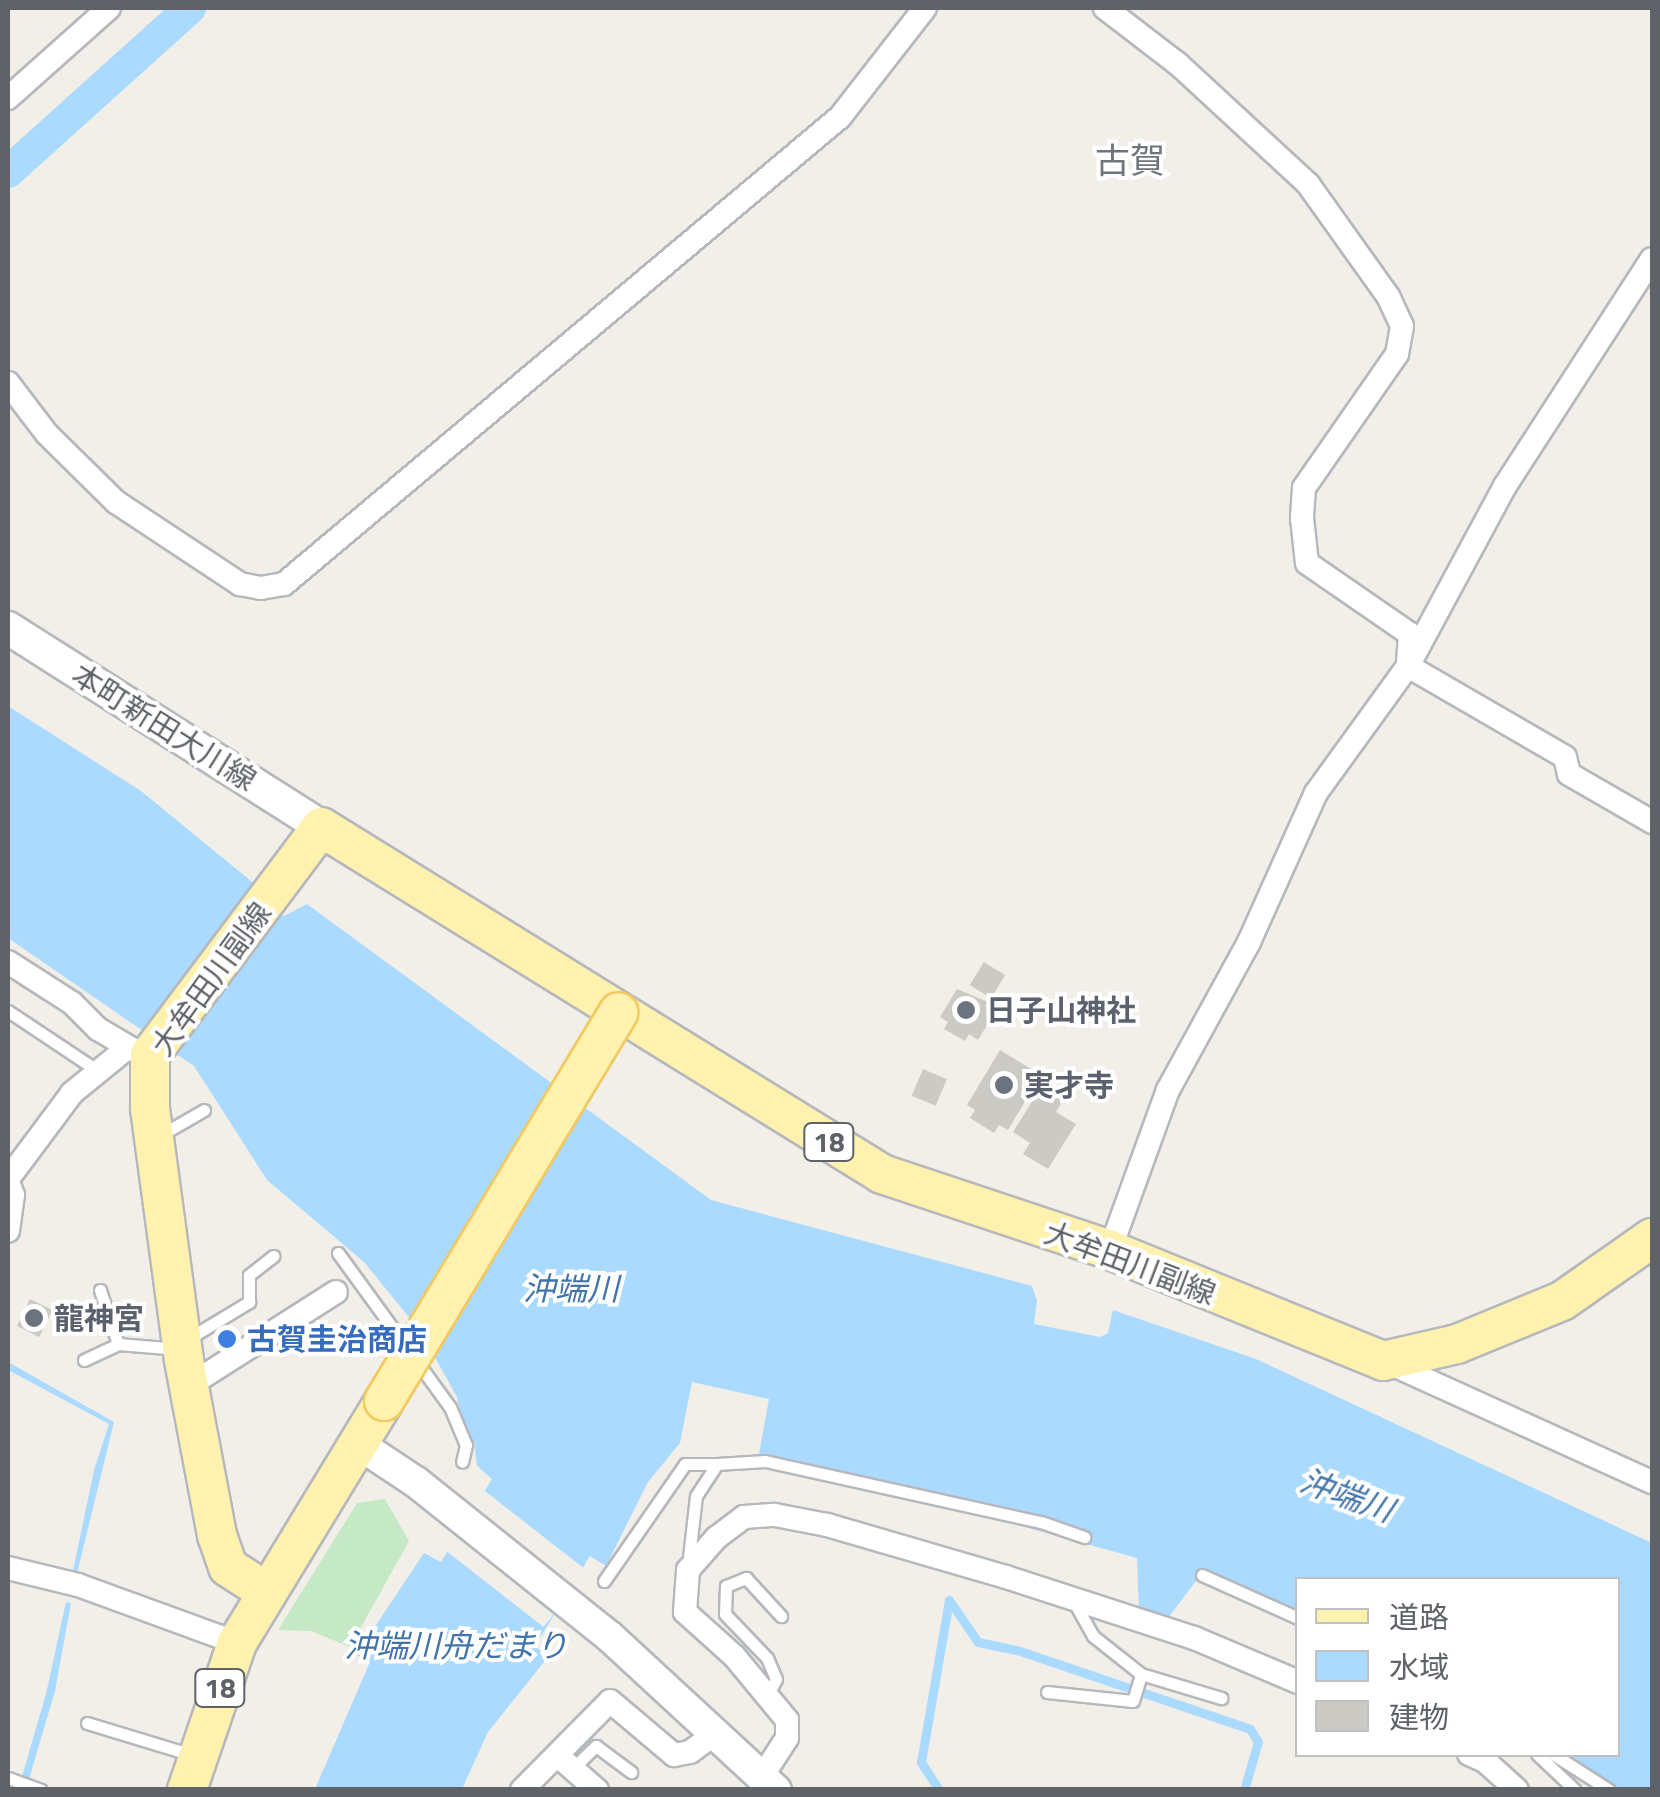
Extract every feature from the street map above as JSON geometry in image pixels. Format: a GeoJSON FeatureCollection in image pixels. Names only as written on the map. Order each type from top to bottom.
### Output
{"type":"FeatureCollection","features":[{"type":"Feature","properties":{"kind":"main road","name":"本町新田大川線"},"geometry":{"type":"LineString","coordinates":[[8,628],[318,834]]}},
{"type":"Feature","properties":{"kind":"main road","name":"大牟田川副線"},"geometry":{"type":"LineString","coordinates":[[264,1591],[228,1567],[217,1534],[185,1359],[155,1138],[138,1052],[318,834],[620,1012],[882,1174],[1110,1250],[1383,1361]]}},
{"type":"Feature","properties":{"kind":"main road","name":"18"},"geometry":{"type":"LineString","coordinates":[[192,1773],[236,1643],[264,1591],[620,1012]]}},
{"type":"Feature","properties":{"kind":"main road"},"geometry":{"type":"LineString","coordinates":[[1383,1361],[1457,1344],[1562,1301],[1652,1238]]}},
{"type":"Feature","properties":{"kind":"street"},"geometry":{"type":"LineString","coordinates":[[8,98],[109,8]]}},
{"type":"Feature","properties":{"kind":"street"},"geometry":{"type":"LineString","coordinates":[[8,383],[48,434],[116,502],[240,584],[261,588],[284,584],[840,117],[925,8]]}},
{"type":"Feature","properties":{"kind":"street"},"geometry":{"type":"LineString","coordinates":[[1106,8],[1178,64],[1308,184],[1388,296],[1402,326],[1398,354],[1304,488],[1302,518],[1307,563],[1410,634],[1408,666]]}},
{"type":"Feature","properties":{"kind":"street"},"geometry":{"type":"LineString","coordinates":[[1110,1250],[1168,1090],[1249,942],[1316,794],[1408,666],[1505,486],[1652,259]]}},
{"type":"Feature","properties":{"kind":"street"},"geometry":{"type":"LineString","coordinates":[[1408,666],[1565,757],[1569,774],[1652,822]]}},
{"type":"Feature","properties":{"kind":"street"},"geometry":{"type":"LineString","coordinates":[[8,962],[72,1003],[98,1030],[138,1052]]}},
{"type":"Feature","properties":{"kind":"street"},"geometry":{"type":"LineString","coordinates":[[8,1231],[13,1195],[8,1181],[72,1093],[98,1071],[138,1052]]}},
{"type":"Feature","properties":{"kind":"street"},"geometry":{"type":"LineString","coordinates":[[185,1359],[345,1285]]}},
{"type":"Feature","properties":{"kind":"street"},"geometry":{"type":"LineString","coordinates":[[1383,1361],[1652,1482]]}},
{"type":"Feature","properties":{"kind":"street"},"geometry":{"type":"LineString","coordinates":[[356,1443],[416,1482],[609,1636],[769,1782],[786,1738],[787,1720],[734,1656],[685,1612],[688,1570],[716,1538],[744,1517],[775,1515],[827,1525],[1070,1597],[1194,1638],[1295,1681]]}},
{"type":"Feature","properties":{"kind":"street"},"geometry":{"type":"LineString","coordinates":[[8,1568],[71,1584],[236,1643]]}},
{"type":"Feature","properties":{"kind":"street"},"geometry":{"type":"LineString","coordinates":[[522,1790],[565,1762],[610,1701],[674,1755],[690,1752],[716,1733]]}},
{"type":"Feature","properties":{"kind":"street"},"geometry":{"type":"LineString","coordinates":[[1476,1757],[1518,1790]]}},
{"type":"Feature","properties":{"kind":"street"},"geometry":{"type":"LineString","coordinates":[[565,1762],[597,1790]]}},
{"type":"Feature","properties":{"kind":"lane"},"geometry":{"type":"LineString","coordinates":[[8,1011],[98,1071]]}},
{"type":"Feature","properties":{"kind":"lane"},"geometry":{"type":"LineString","coordinates":[[155,1138],[204,1110]]}},
{"type":"Feature","properties":{"kind":"lane"},"geometry":{"type":"LineString","coordinates":[[338,1253],[345,1285],[450,1407],[466,1446],[462,1462]]}},
{"type":"Feature","properties":{"kind":"lane"},"geometry":{"type":"LineString","coordinates":[[84,1360],[118,1344],[185,1359],[249,1302],[249,1275],[273,1256]]}},
{"type":"Feature","properties":{"kind":"lane"},"geometry":{"type":"LineString","coordinates":[[100,1290],[118,1344]]}},
{"type":"Feature","properties":{"kind":"lane"},"geometry":{"type":"LineString","coordinates":[[604,1581],[686,1464],[765,1460],[1040,1522],[1084,1537]]}},
{"type":"Feature","properties":{"kind":"lane"},"geometry":{"type":"LineString","coordinates":[[688,1570],[696,1496],[717,1464]]}},
{"type":"Feature","properties":{"kind":"lane"},"geometry":{"type":"LineString","coordinates":[[1202,1575],[1295,1617]]}},
{"type":"Feature","properties":{"kind":"lane"},"geometry":{"type":"LineString","coordinates":[[768,1696],[776,1679],[767,1658],[724,1614],[726,1586],[746,1578],[782,1616]]}},
{"type":"Feature","properties":{"kind":"lane"},"geometry":{"type":"LineString","coordinates":[[1070,1597],[1093,1636],[1141,1674],[1221,1698]]}},
{"type":"Feature","properties":{"kind":"lane"},"geometry":{"type":"LineString","coordinates":[[1048,1692],[1133,1701],[1141,1674]]}},
{"type":"Feature","properties":{"kind":"lane"},"geometry":{"type":"LineString","coordinates":[[87,1723],[192,1773]]}},
{"type":"Feature","properties":{"kind":"lane"},"geometry":{"type":"LineString","coordinates":[[565,1762],[596,1746],[631,1772]]}},
{"type":"Feature","properties":{"kind":"lane"},"geometry":{"type":"LineString","coordinates":[[1540,1757],[1575,1790]]}},
{"type":"Feature","properties":{"kind":"lane"},"geometry":{"type":"LineString","coordinates":[[1558,1757],[1609,1790]]}},
{"type":"Feature","properties":{"kind":"lane"},"geometry":{"type":"LineString","coordinates":[[8,1778],[42,1790]]}},
{"type":"Feature","properties":{"kind":"green space"},"geometry":{"type":"Polygon","coordinates":[[[385,1499],[409,1541],[350,1647],[311,1631],[278,1630],[357,1503],[385,1499]]]}},
{"type":"Feature","properties":{"kind":"water","name":"沖端川"},"geometry":{"type":"Polygon","coordinates":[[[8,706],[141,791],[251,881],[269,909],[284,916],[307,904],[711,1200],[1032,1286],[1037,1301],[1034,1324],[1100,1337],[1108,1333],[1113,1310],[1256,1359],[1652,1543],[1652,1789],[1616,1789],[1564,1757],[1620,1757],[1620,1577],[1295,1577],[1295,1616],[1199,1577],[1165,1622],[1139,1613],[1137,1558],[913,1496],[757,1465],[769,1399],[692,1382],[680,1443],[648,1482],[606,1566],[590,1556],[535,1646],[548,1657],[488,1732],[462,1789],[315,1789],[370,1662],[356,1655],[424,1553],[441,1562],[492,1479],[477,1466],[474,1442],[463,1427],[457,1397],[421,1332],[364,1262],[267,1180],[194,1066],[8,938],[8,706]]]}},
{"type":"Feature","properties":{"kind":"water"},"geometry":{"type":"Polygon","coordinates":[[[8,1362],[114,1422],[74,1586],[70,1585],[94,1470],[109,1424],[8,1370],[8,1362]]]}},
{"type":"Feature","properties":{"kind":"water"},"geometry":{"type":"Polygon","coordinates":[[[66,1602],[71,1603],[55,1691],[27,1786],[20,1783],[46,1694],[66,1602]]]}},
{"type":"Feature","properties":{"kind":"pier"},"geometry":{"type":"Polygon","coordinates":[[[481,1488],[587,1571],[544,1627],[437,1544],[481,1488]]]}},
{"type":"Feature","properties":{"kind":"building"},"geometry":{"type":"Polygon","coordinates":[[[984,962],[1005,975],[991,998],[970,985],[984,962]]]}},
{"type":"Feature","properties":{"kind":"building"},"geometry":{"type":"Polygon","coordinates":[[[957,989],[988,1002],[985,1006],[995,1012],[978,1040],[969,1034],[965,1041],[944,1029],[948,1022],[940,1017],[957,989]]]}},
{"type":"Feature","properties":{"kind":"building"},"geometry":{"type":"Polygon","coordinates":[[[1000,1050],[1041,1075],[1008,1130],[999,1125],[994,1133],[970,1118],[975,1110],[967,1105],[1000,1050]]]}},
{"type":"Feature","properties":{"kind":"building"},"geometry":{"type":"Polygon","coordinates":[[[923,1069],[947,1079],[936,1106],[912,1096],[923,1069]]]}},
{"type":"Feature","properties":{"kind":"building"},"geometry":{"type":"Polygon","coordinates":[[[1044,1082],[1066,1096],[1056,1112],[1076,1124],[1048,1169],[1023,1154],[1030,1143],[1013,1132],[1044,1082]]]}},
{"type":"Feature","properties":{"kind":"building"},"geometry":{"type":"Polygon","coordinates":[[[30,1299],[52,1310],[39,1337],[17,1326],[30,1299]]]}},
{"type":"Feature","properties":{"kind":"waterway"},"geometry":{"type":"LineString","coordinates":[[8,172],[190,8]]}},
{"type":"Feature","properties":{"kind":"waterway"},"geometry":{"type":"LineString","coordinates":[[939,1790],[921,1762],[949,1600],[978,1642],[1017,1650],[1250,1729],[1258,1742],[1244,1790]]}},
{"type":"Feature","properties":{"kind":"place","name":"日子山神社"},"geometry":{"type":"Point","coordinates":[966,1010]}},
{"type":"Feature","properties":{"kind":"place","name":"実才寺"},"geometry":{"type":"Point","coordinates":[1004,1085]}},
{"type":"Feature","properties":{"kind":"place","name":"龍神宮"},"geometry":{"type":"Point","coordinates":[34,1318]}},
{"type":"Feature","properties":{"kind":"place","name":"古賀圭治商店"},"geometry":{"type":"Point","coordinates":[227,1339]}},
{"type":"Feature","properties":{"kind":"district","name":"古賀"},"geometry":{"type":"Point","coordinates":[1130,160]}},
{"type":"Feature","properties":{"kind":"water label","name":"沖端川舟だまり"},"geometry":{"type":"Point","coordinates":[456,1645]}}]}
